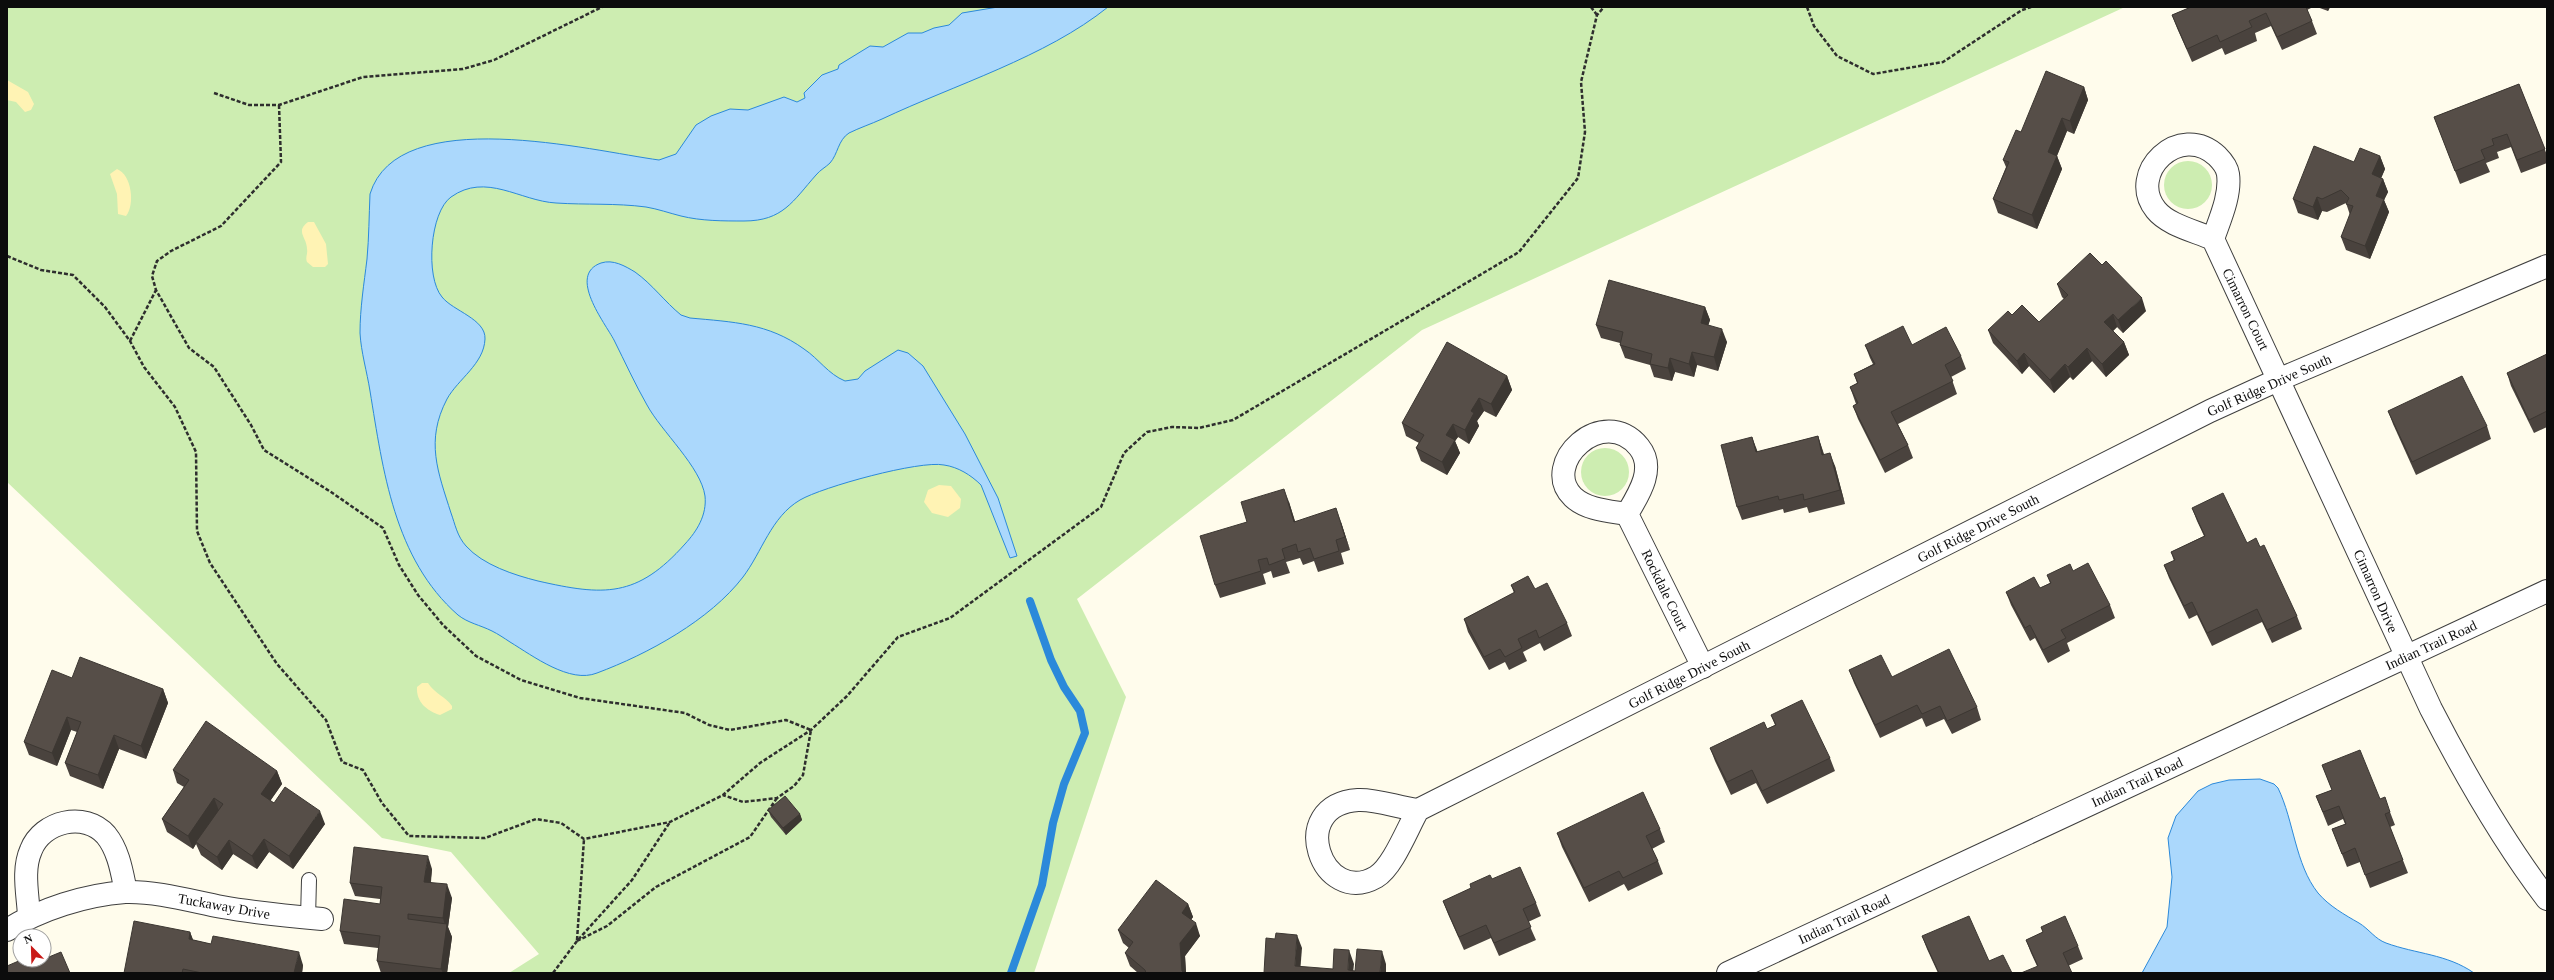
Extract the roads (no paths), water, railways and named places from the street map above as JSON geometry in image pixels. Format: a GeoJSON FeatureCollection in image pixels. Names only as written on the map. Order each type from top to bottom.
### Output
{"type":"FeatureCollection","features":[{"type":"Feature","properties":{"kind":"street","name":"Cimarron Court"},"geometry":{"type":"LineString","coordinates":[[2212,239],[2280,379]]}},
{"type":"Feature","properties":{"kind":"street","name":"Golf Ridge Drive South"},"geometry":{"type":"LineString","coordinates":[[1418,810],[2210,411],[2280,379],[2547,266]]}},
{"type":"Feature","properties":{"kind":"street","name":"Cimarron Drive"},"geometry":{"type":"LineString","coordinates":[[2280,379],[2406,657],[2461,767],[2499,830],[2547,899]]}},
{"type":"Feature","properties":{"kind":"street","name":"Rockdale Court"},"geometry":{"type":"LineString","coordinates":[[1627,514],[1703,667]]}},
{"type":"Feature","properties":{"kind":"street","name":"Indian Trail Road"},"geometry":{"type":"LineString","coordinates":[[1728,973],[2547,591]]}},
{"type":"Feature","properties":{"kind":"street"},"geometry":{"type":"LineString","coordinates":[[1359,800],[1418,810],[1387,866],[1376,877],[1360,882],[1347,882],[1335,876],[1319,856],[1316,838],[1318,826],[1327,813],[1342,803],[1359,800]]}},
{"type":"Feature","properties":{"kind":"street"},"geometry":{"type":"LineString","coordinates":[[29,916],[26,864],[30,850],[36,839],[59,823],[86,823],[106,836],[119,859],[126,892]]}},
{"type":"Feature","properties":{"kind":"street","name":"Tuckaway Drive"},"geometry":{"type":"LineString","coordinates":[[7,930],[29,916],[98,896],[126,892],[154,895],[260,913],[315,919]]}},
{"type":"Feature","properties":{"kind":"lane"},"geometry":{"type":"LineString","coordinates":[[309,880],[315,919]]}},
{"type":"Feature","properties":{"kind":"water"},"geometry":{"type":"Polygon","coordinates":[[[998,7],[1108,7],[1057,41],[999,69],[849,133],[840,143],[835,156],[830,163],[818,173],[786,208],[768,217],[744,221],[704,220],[689,218],[646,207],[556,203],[543,201],[490,187],[477,187],[464,190],[451,197],[444,205],[438,216],[434,230],[432,245],[433,275],[437,288],[442,297],[475,321],[484,332],[485,339],[484,348],[475,364],[447,399],[440,414],[435,443],[438,470],[458,534],[473,553],[490,564],[519,576],[538,581],[582,589],[601,590],[618,588],[635,583],[651,575],[668,562],[685,544],[697,528],[703,516],[705,496],[702,485],[689,461],[647,405],[614,340],[591,300],[587,278],[591,269],[601,263],[610,262],[619,264],[635,272],[653,287],[681,315],[690,318],[750,325],[777,334],[791,340],[839,378],[845,381],[858,379],[865,371],[898,350],[908,353],[923,366],[965,434],[998,498],[1017,556],[1010,558],[981,485],[969,475],[959,470],[944,465],[932,465],[894,470],[871,476],[828,488],[800,500],[790,507],[774,525],[743,577],[729,593],[713,607],[696,621],[657,646],[597,673],[575,675],[552,667],[494,632],[470,622],[458,615],[436,593],[419,567],[405,540],[395,512],[380,451],[362,347],[360,333],[362,296],[368,251],[370,194],[388,166],[418,149],[456,140],[500,139],[545,143],[659,160],[676,154],[696,125],[711,116],[730,109],[748,110],[784,97],[797,102],[805,98],[804,93],[822,75],[838,69],[839,65],[870,46],[883,47],[908,33],[922,33],[934,28],[949,25],[962,13],[998,7]]]}},
{"type":"Feature","properties":{"kind":"water"},"geometry":{"type":"Polygon","coordinates":[[[2260,779],[2274,784],[2278,788],[2288,814],[2304,869],[2310,882],[2327,902],[2337,910],[2363,925],[2375,936],[2386,943],[2442,958],[2474,973],[2142,973],[2167,927],[2172,877],[2168,838],[2176,816],[2198,791],[2212,784],[2229,780],[2260,779]]]}},
{"type":"Feature","properties":{"kind":"waterway"},"geometry":{"type":"LineString","coordinates":[[1011,973],[1042,885],[1053,823],[1064,784],[1085,733],[1080,711],[1064,687],[1051,660],[1030,601]]}}]}
